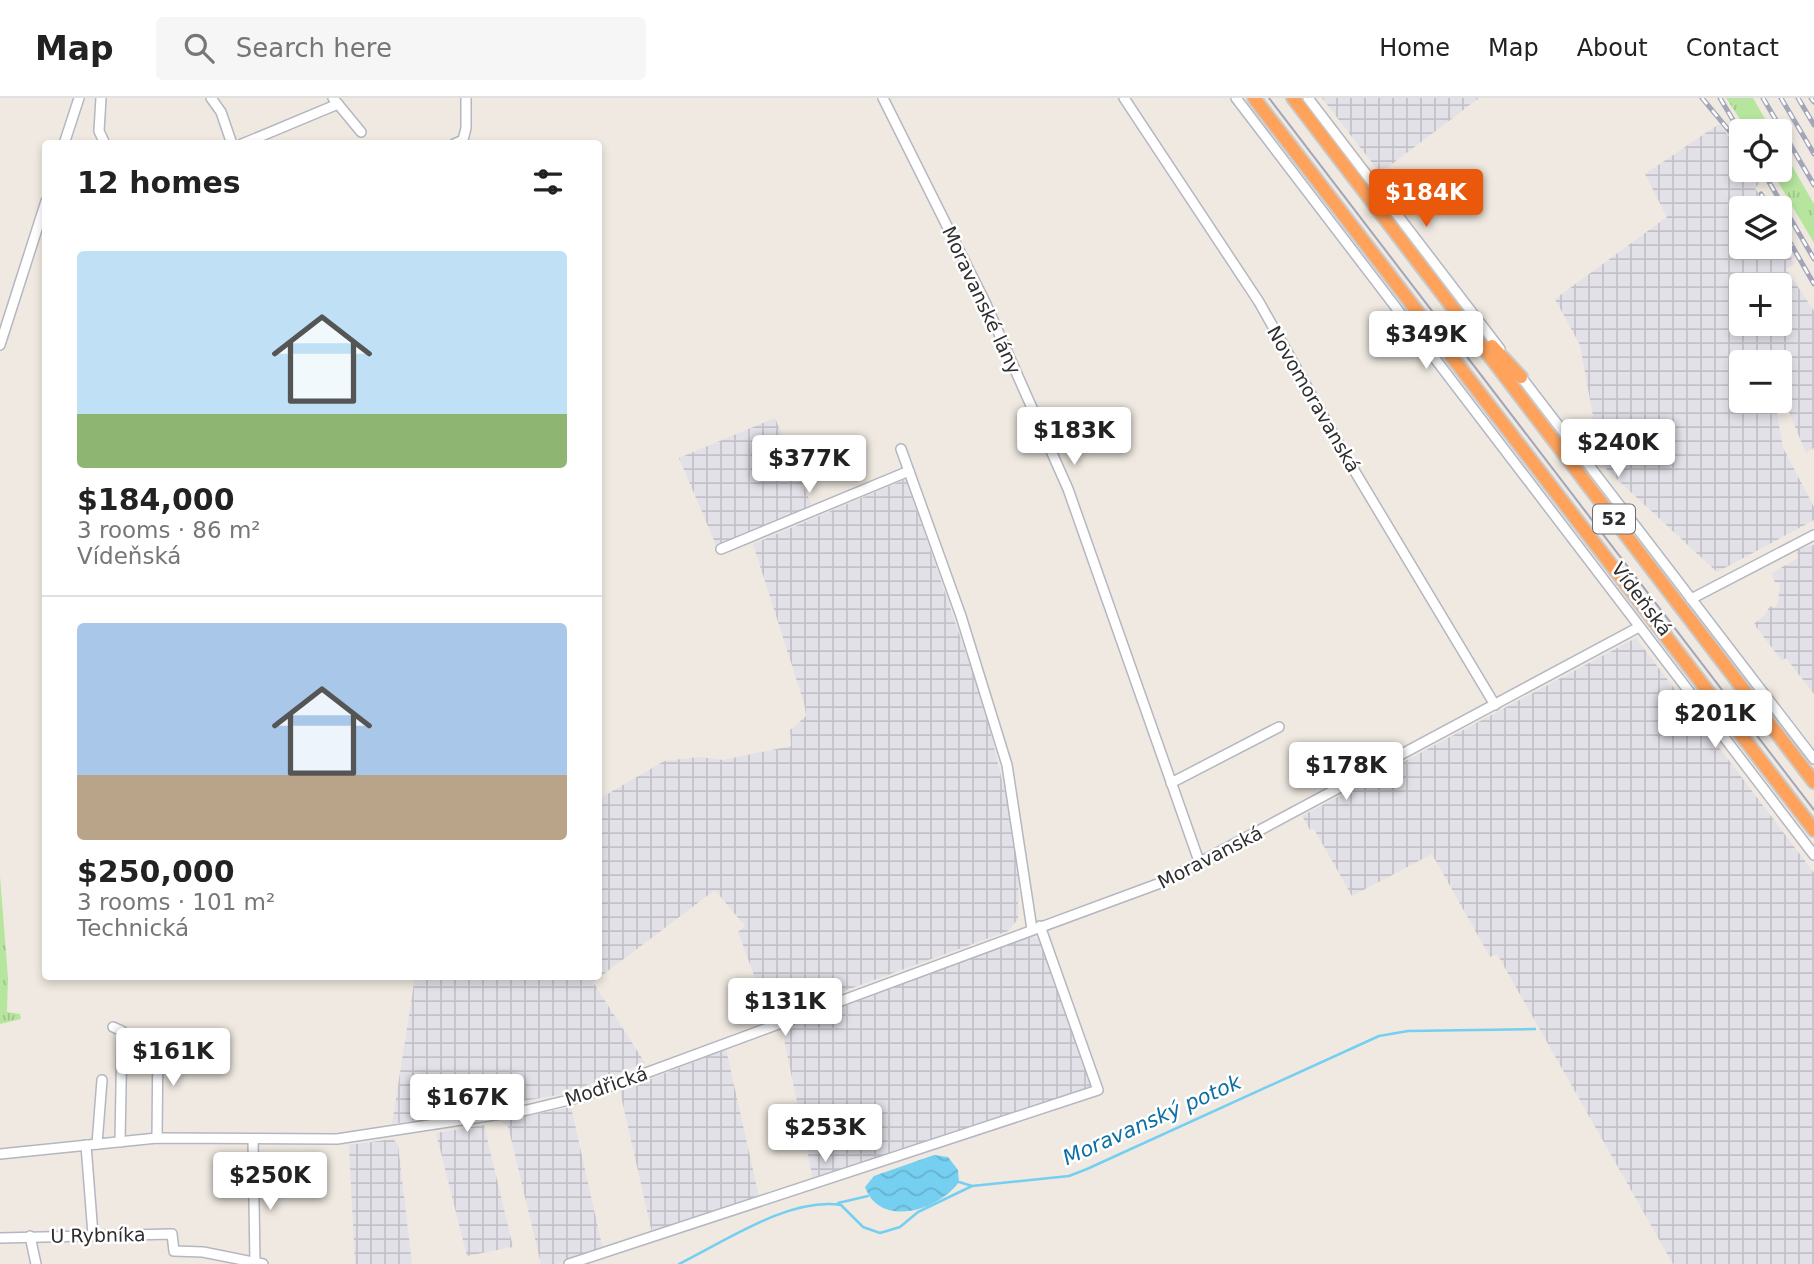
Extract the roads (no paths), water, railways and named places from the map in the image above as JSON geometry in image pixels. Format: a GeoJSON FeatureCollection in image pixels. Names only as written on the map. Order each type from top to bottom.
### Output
{"type":"FeatureCollection","features":[{"type":"Feature","properties":{"kind":"highway","name":"Vídeňská"},"geometry":{"type":"LineString","coordinates":[[1254,98],[1814,830]]}},
{"type":"Feature","properties":{"kind":"highway","name":"Vídeňská"},"geometry":{"type":"LineString","coordinates":[[1293,98],[1814,782]]}},
{"type":"Feature","properties":{"kind":"highway"},"geometry":{"type":"LineString","coordinates":[[1414,255],[1521,377]]}},
{"type":"Feature","properties":{"kind":"street"},"geometry":{"type":"LineString","coordinates":[[65,140],[79,98]]}},
{"type":"Feature","properties":{"kind":"street"},"geometry":{"type":"LineString","coordinates":[[101,98],[99,131],[103,140]]}},
{"type":"Feature","properties":{"kind":"street"},"geometry":{"type":"LineString","coordinates":[[211,98],[221,112],[231,140]]}},
{"type":"Feature","properties":{"kind":"street"},"geometry":{"type":"LineString","coordinates":[[463,140],[466,128],[466,98]]}},
{"type":"Feature","properties":{"kind":"street","name":"Moravanské lány"},"geometry":{"type":"LineString","coordinates":[[883,98],[985,302],[1068,489],[1200,864]]}},
{"type":"Feature","properties":{"kind":"street","name":"Novomoravanská"},"geometry":{"type":"LineString","coordinates":[[1124,98],[1259,302],[1348,460],[1495,705]]}},
{"type":"Feature","properties":{"kind":"street","name":"Vídeňská"},"geometry":{"type":"LineString","coordinates":[[1236,98],[1814,855]]}},
{"type":"Feature","properties":{"kind":"street","name":"Vídeňská"},"geometry":{"type":"LineString","coordinates":[[1308,98],[1814,759]]}},
{"type":"Feature","properties":{"kind":"street"},"geometry":{"type":"LineString","coordinates":[[251,140],[335,101],[361,132]]}},
{"type":"Feature","properties":{"kind":"street"},"geometry":{"type":"LineString","coordinates":[[0,345],[42,214]]}},
{"type":"Feature","properties":{"kind":"street"},"geometry":{"type":"LineString","coordinates":[[569,1264],[1098,1090],[1036,928],[1007,765],[961,616],[901,449]]}},
{"type":"Feature","properties":{"kind":"street"},"geometry":{"type":"LineString","coordinates":[[721,549],[909,471]]}},
{"type":"Feature","properties":{"kind":"street"},"geometry":{"type":"LineString","coordinates":[[1691,599],[1814,535]]}},
{"type":"Feature","properties":{"kind":"street","name":"Moravanská"},"geometry":{"type":"LineString","coordinates":[[1036,928],[1163,882],[1200,864],[1639,627]]}},
{"type":"Feature","properties":{"kind":"street"},"geometry":{"type":"LineString","coordinates":[[1171,783],[1279,727]]}},
{"type":"Feature","properties":{"kind":"street","name":"Modřická"},"geometry":{"type":"LineString","coordinates":[[0,1154],[157,1138],[344,1139],[527,1110],[581,1097],[1036,928]]}},
{"type":"Feature","properties":{"kind":"street"},"geometry":{"type":"LineString","coordinates":[[113,1027],[122,1031],[120,1142]]}},
{"type":"Feature","properties":{"kind":"street"},"geometry":{"type":"LineString","coordinates":[[157,1138],[158,1037]]}},
{"type":"Feature","properties":{"kind":"street"},"geometry":{"type":"LineString","coordinates":[[97,1144],[102,1080]]}},
{"type":"Feature","properties":{"kind":"street"},"geometry":{"type":"LineString","coordinates":[[253,1140],[259,1263]]}},
{"type":"Feature","properties":{"kind":"street"},"geometry":{"type":"LineString","coordinates":[[86,1145],[93,1235]]}},
{"type":"Feature","properties":{"kind":"street","name":"U Rybníka"},"geometry":{"type":"LineString","coordinates":[[0,1238],[172,1234],[174,1251],[259,1263]]}},
{"type":"Feature","properties":{"kind":"street"},"geometry":{"type":"LineString","coordinates":[[30,1236],[36,1264]]}},
{"type":"Feature","properties":{"kind":"water"},"geometry":{"type":"Polygon","coordinates":[[[934,1155],[948,1157],[958,1170],[959,1182],[950,1192],[924,1207],[910,1211],[883,1208],[873,1200],[865,1187],[874,1176],[934,1155]]]}},
{"type":"Feature","properties":{"kind":"waterway","name":"Moravanský potok"},"geometry":{"type":"LineString","coordinates":[[679,1264],[757,1223],[800,1208],[821,1204],[841,1205],[863,1227],[880,1233],[900,1227],[918,1212],[972,1186],[1069,1176],[1379,1036],[1408,1031],[1535,1029]]}},
{"type":"Feature","properties":{"kind":"waterway"},"geometry":{"type":"LineString","coordinates":[[959,1182],[972,1186]]}},
{"type":"Feature","properties":{"kind":"waterway"},"geometry":{"type":"LineString","coordinates":[[838,1203],[868,1196]]}},
{"type":"Feature","properties":{"kind":"tram line"},"geometry":{"type":"LineString","coordinates":[[1269,98],[1814,810]]}},
{"type":"Feature","properties":{"kind":"railway"},"geometry":{"type":"LineString","coordinates":[[1702,98],[1729,131]]}},
{"type":"Feature","properties":{"kind":"railway"},"geometry":{"type":"LineString","coordinates":[[1720,98],[1732,119]]}},
{"type":"Feature","properties":{"kind":"railway"},"geometry":{"type":"LineString","coordinates":[[1763,98],[1814,185]]}},
{"type":"Feature","properties":{"kind":"railway"},"geometry":{"type":"LineString","coordinates":[[1781,98],[1814,154]]}},
{"type":"Feature","properties":{"kind":"railway"},"geometry":{"type":"LineString","coordinates":[[1798,98],[1814,125]]}},
{"type":"Feature","properties":{"kind":"railway"},"geometry":{"type":"LineString","coordinates":[[1811,98],[1814,102]]}},
{"type":"Feature","properties":{"kind":"railway"},"geometry":{"type":"LineString","coordinates":[[1769,182],[1814,259]]}},
{"type":"Feature","properties":{"kind":"railway"},"geometry":{"type":"LineString","coordinates":[[1792,246],[1814,284]]}}]}
